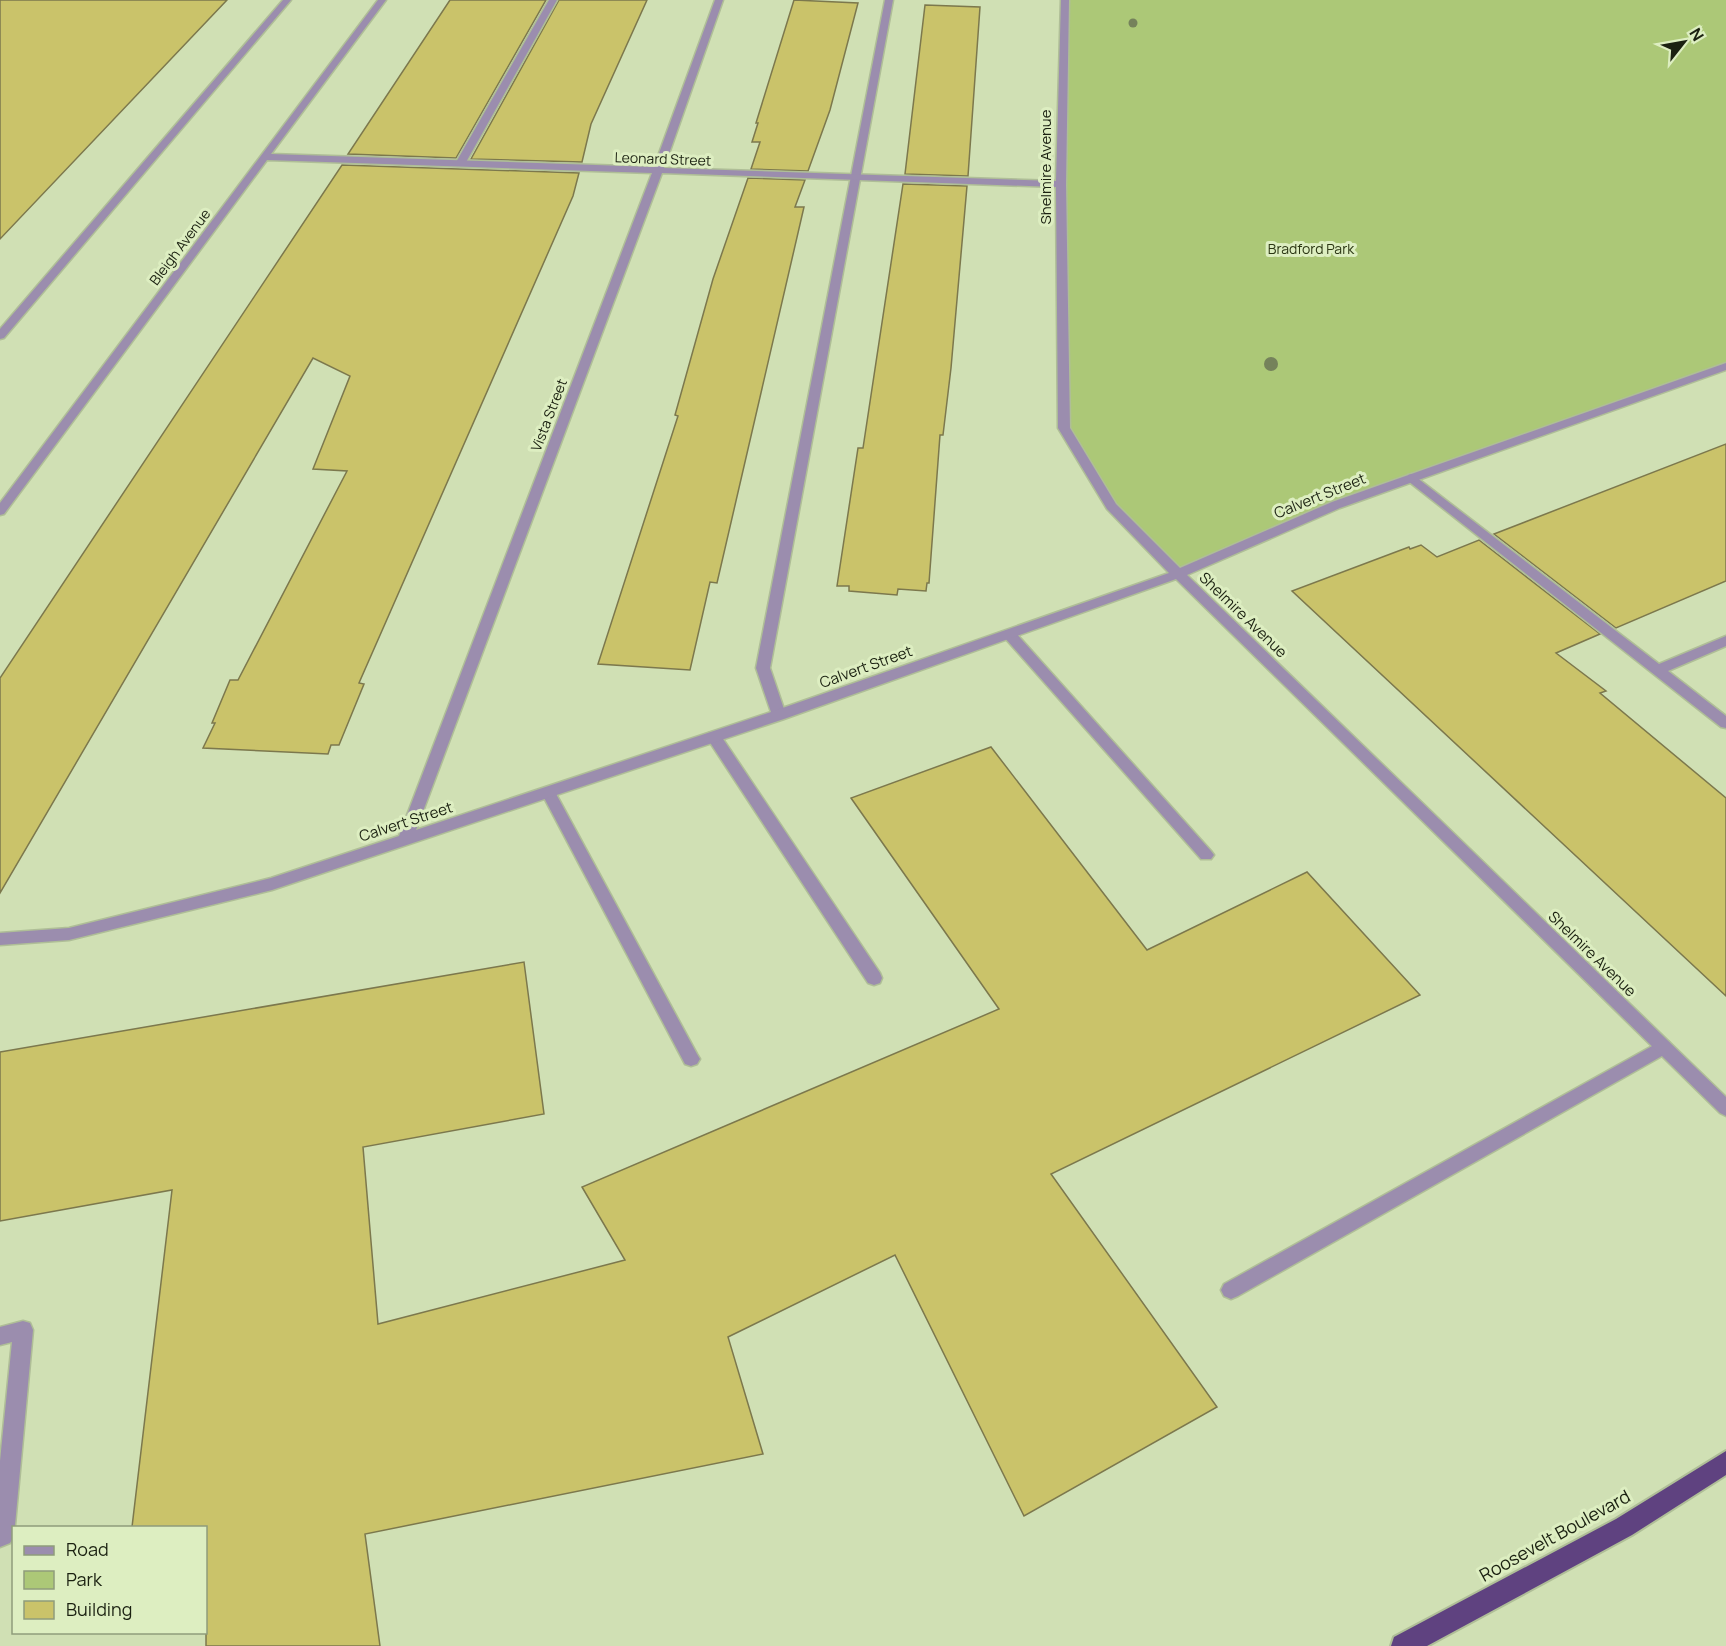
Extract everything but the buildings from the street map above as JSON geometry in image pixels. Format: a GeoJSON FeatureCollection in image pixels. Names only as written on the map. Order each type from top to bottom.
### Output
{"type":"FeatureCollection","features":[{"type":"Feature","properties":{"kind":"highway","name":"Roosevelt Boulevard"},"geometry":{"type":"LineString","coordinates":[[1403,1646],[1623,1527],[1726,1462]]}},
{"type":"Feature","properties":{"kind":"street"},"geometry":{"type":"LineString","coordinates":[[0,336],[287,0]]}},
{"type":"Feature","properties":{"kind":"street","name":"Bleigh Avenue"},"geometry":{"type":"LineString","coordinates":[[0,511],[382,0]]}},
{"type":"Feature","properties":{"kind":"street"},"geometry":{"type":"LineString","coordinates":[[460,164],[553,0]]}},
{"type":"Feature","properties":{"kind":"street","name":"Vista Street"},"geometry":{"type":"LineString","coordinates":[[405,840],[657,173],[719,0]]}},
{"type":"Feature","properties":{"kind":"street"},"geometry":{"type":"LineString","coordinates":[[778,715],[763,668],[889,0]]}},
{"type":"Feature","properties":{"kind":"street","name":"Shelmire Avenue"},"geometry":{"type":"LineString","coordinates":[[1065,0],[1061,184],[1064,428],[1111,506],[1726,1108]]}},
{"type":"Feature","properties":{"kind":"street","name":"Leonard Street"},"geometry":{"type":"LineString","coordinates":[[264,157],[657,173],[1061,184]]}},
{"type":"Feature","properties":{"kind":"street","name":"Calvert Street"},"geometry":{"type":"LineString","coordinates":[[0,939],[69,934],[272,884],[405,840],[778,715],[1178,574],[1336,505],[1726,366]]}},
{"type":"Feature","properties":{"kind":"street"},"geometry":{"type":"LineString","coordinates":[[1412,478],[1726,723]]}},
{"type":"Feature","properties":{"kind":"street"},"geometry":{"type":"LineString","coordinates":[[1009,634],[1206,855]]}},
{"type":"Feature","properties":{"kind":"street"},"geometry":{"type":"LineString","coordinates":[[1658,670],[1726,641]]}},
{"type":"Feature","properties":{"kind":"street"},"geometry":{"type":"LineString","coordinates":[[714,737],[874,978]]}},
{"type":"Feature","properties":{"kind":"street"},"geometry":{"type":"LineString","coordinates":[[548,792],[691,1059]]}},
{"type":"Feature","properties":{"kind":"street"},"geometry":{"type":"LineString","coordinates":[[1231,1290],[1663,1047]]}},
{"type":"Feature","properties":{"kind":"street"},"geometry":{"type":"LineString","coordinates":[[0,1336],[23,1330],[3,1536],[0,1536]]}},
{"type":"Feature","properties":{"kind":"green space","name":"Bradford Park"},"geometry":{"type":"Polygon","coordinates":[[[1065,0],[1726,0],[1726,366],[1336,505],[1178,574],[1111,506],[1064,428],[1065,0]]]}}]}
